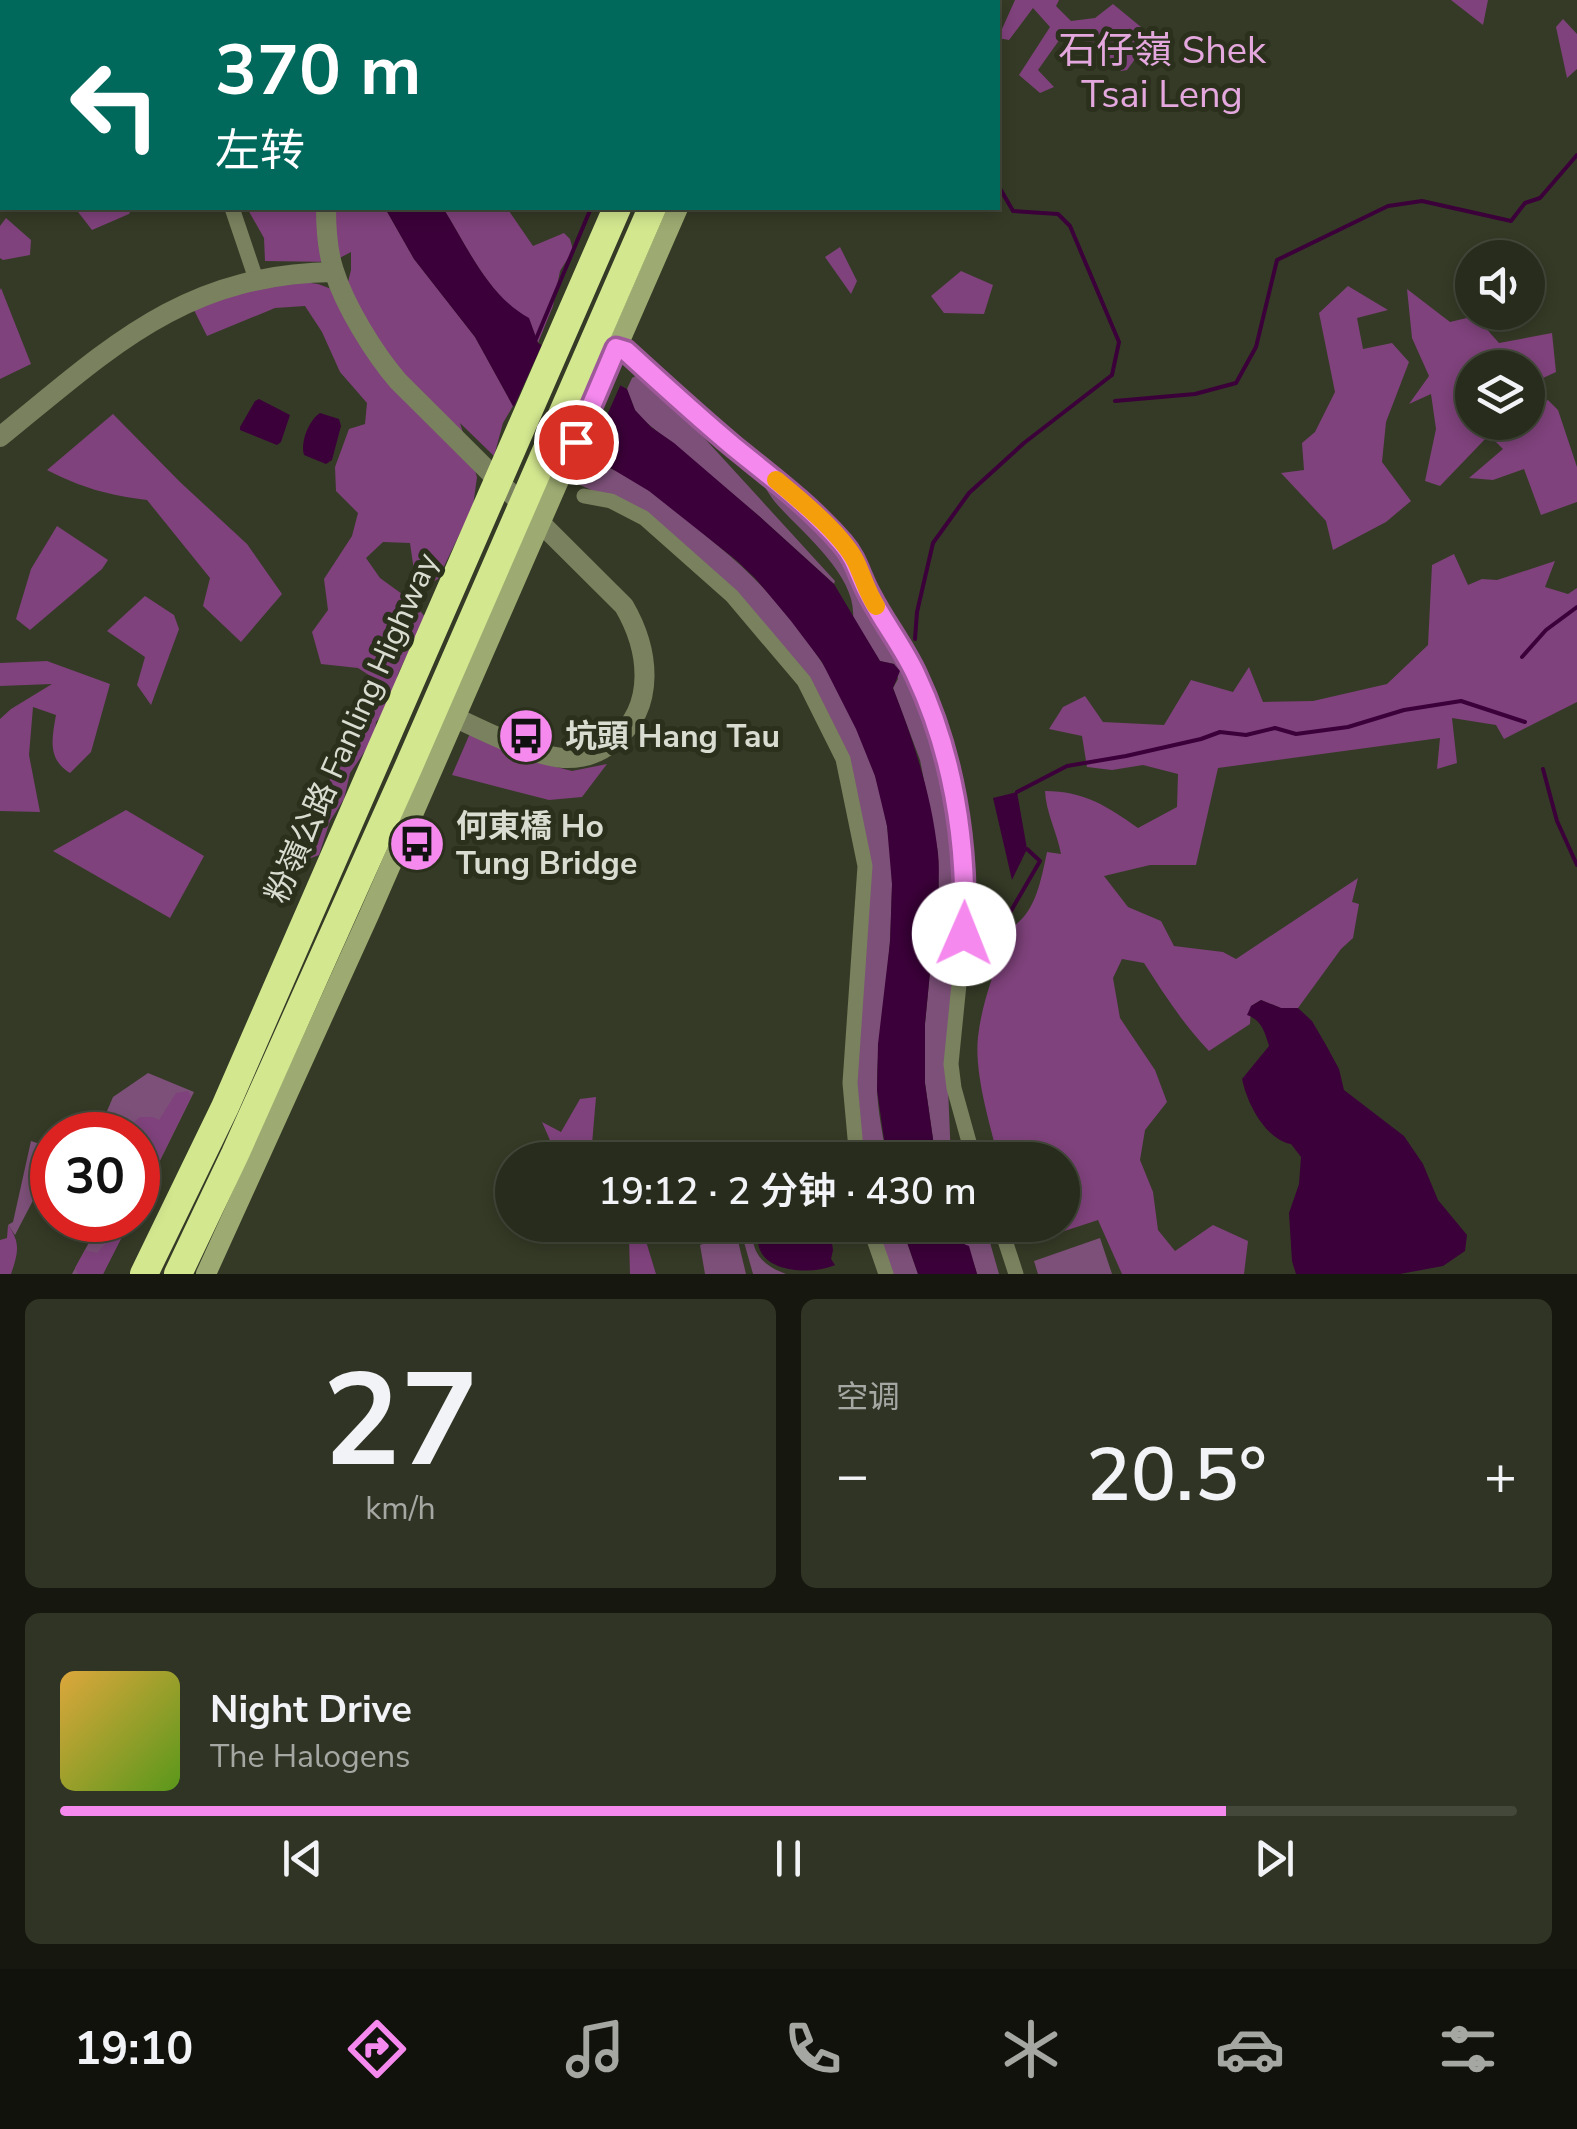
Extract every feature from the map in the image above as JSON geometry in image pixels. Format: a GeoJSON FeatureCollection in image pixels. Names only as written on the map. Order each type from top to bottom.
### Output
{"type":"FeatureCollection","features":[{"type":"Feature","properties":{"kind":"highway","name":"粉嶺公路 Fanling Highway"},"geometry":{"type":"LineString","coordinates":[[144,1274],[225,1107],[617,210]]}},
{"type":"Feature","properties":{"kind":"highway","name":"粉嶺公路 Fanling Highway"},"geometry":{"type":"LineString","coordinates":[[178,1274],[408,768],[549,473],[603,348],[651,210]]}},
{"type":"Feature","properties":{"kind":"main road"},"geometry":{"type":"LineString","coordinates":[[206,1274],[454,717],[549,473],[608,372],[603,348],[677,210]]}},
{"type":"Feature","properties":{"kind":"street"},"geometry":{"type":"LineString","coordinates":[[233,210],[256,279]]}},
{"type":"Feature","properties":{"kind":"street"},"geometry":{"type":"LineString","coordinates":[[326,210],[326,236],[334,272],[383,364],[624,606],[640,640],[645,690],[628,728],[604,749],[581,757],[542,754],[454,717]]}},
{"type":"Feature","properties":{"kind":"street"},"geometry":{"type":"LineString","coordinates":[[0,437],[134,331],[166,312],[200,296],[256,279],[334,272]]}},
{"type":"Feature","properties":{"kind":"street"},"geometry":{"type":"LineString","coordinates":[[603,348],[626,351],[797,498],[841,542],[855,560],[868,593],[917,676],[947,763],[961,832],[964,934],[951,1064],[969,1142]]}},
{"type":"Feature","properties":{"kind":"street"},"geometry":{"type":"LineString","coordinates":[[584,496],[611,501],[644,518],[732,596],[804,681],[843,759],[865,866],[850,1083],[855,1142]]}},
{"type":"Feature","properties":{"kind":"street"},"geometry":{"type":"LineString","coordinates":[[875,1242],[884,1272]]}},
{"type":"Feature","properties":{"kind":"street"},"geometry":{"type":"LineString","coordinates":[[1006,1242],[1016,1274]]}},
{"type":"Feature","properties":{"kind":"shaded area"},"geometry":{"type":"Polygon","coordinates":[[[1015,0],[1059,0],[1056,6],[1071,21],[1095,18],[1113,4],[1152,36],[1127,70],[1121,71],[1076,34],[1060,39],[1038,70],[1054,87],[1040,93],[1019,75],[1050,27],[1033,8],[1009,40],[1000,38],[1015,0]]]}},
{"type":"Feature","properties":{"kind":"shaded area"},"geometry":{"type":"Polygon","coordinates":[[[1451,0],[1488,0],[1483,25],[1451,0]]]}},
{"type":"Feature","properties":{"kind":"shaded area"},"geometry":{"type":"Polygon","coordinates":[[[1563,19],[1577,34],[1577,69],[1567,78],[1556,27],[1563,19]]]}},
{"type":"Feature","properties":{"kind":"shaded area"},"geometry":{"type":"Polygon","coordinates":[[[77,210],[131,210],[129,214],[92,230],[77,210]]]}},
{"type":"Feature","properties":{"kind":"shaded area"},"geometry":{"type":"Polygon","coordinates":[[[248,210],[386,210],[414,259],[475,337],[513,406],[503,423],[494,456],[460,423],[477,477],[473,506],[438,579],[422,588],[415,578],[410,543],[383,542],[366,558],[380,578],[413,602],[425,617],[398,674],[390,706],[376,722],[374,738],[350,773],[344,799],[330,821],[319,855],[303,861],[302,847],[372,677],[358,668],[321,664],[312,632],[328,610],[324,579],[352,536],[358,513],[336,491],[335,467],[349,429],[365,424],[367,403],[340,372],[305,306],[275,308],[207,336],[192,306],[290,280],[318,284],[345,294],[351,252],[332,262],[265,261],[264,238],[248,210]]]}},
{"type":"Feature","properties":{"kind":"shaded area"},"geometry":{"type":"Polygon","coordinates":[[[386,210],[444,210],[490,284],[529,318],[538,343],[627,389],[635,410],[651,427],[834,584],[880,661],[894,664],[900,671],[893,688],[927,790],[938,854],[940,906],[946,922],[933,941],[925,1024],[925,1083],[933,1142],[884,1142],[877,1090],[878,1044],[890,942],[892,884],[887,826],[875,776],[822,662],[736,560],[649,491],[609,467],[586,463],[513,406],[475,337],[414,259],[386,210]]]}},
{"type":"Feature","properties":{"kind":"shaded area"},"geometry":{"type":"Polygon","coordinates":[[[444,210],[508,210],[533,246],[564,233],[570,239],[573,250],[560,271],[553,306],[538,343],[529,319],[490,284],[444,210]]]}},
{"type":"Feature","properties":{"kind":"shaded area"},"geometry":{"type":"Polygon","coordinates":[[[6,218],[31,240],[30,255],[0,258],[0,226],[6,218]]]}},
{"type":"Feature","properties":{"kind":"shaded area"},"geometry":{"type":"Polygon","coordinates":[[[840,247],[857,281],[851,294],[825,257],[840,247]]]}},
{"type":"Feature","properties":{"kind":"shaded area"},"geometry":{"type":"Polygon","coordinates":[[[961,271],[993,285],[984,314],[944,313],[931,296],[961,271]]]}},
{"type":"Feature","properties":{"kind":"shaded area"},"geometry":{"type":"Polygon","coordinates":[[[1348,286],[1388,310],[1357,318],[1363,349],[1392,343],[1409,362],[1386,422],[1382,462],[1411,501],[1386,522],[1333,550],[1326,521],[1281,473],[1304,470],[1302,443],[1315,432],[1335,392],[1319,313],[1348,286]]]}},
{"type":"Feature","properties":{"kind":"shaded area"},"geometry":{"type":"Polygon","coordinates":[[[1407,289],[1450,322],[1455,321],[1455,330],[1487,330],[1499,343],[1552,333],[1556,372],[1545,377],[1545,350],[1455,350],[1455,440],[1484,440],[1440,486],[1425,481],[1436,429],[1431,394],[1409,404],[1429,376],[1412,338],[1407,289]]]}},
{"type":"Feature","properties":{"kind":"shaded area"},"geometry":{"type":"Polygon","coordinates":[[[0,290],[31,364],[0,379],[0,290]]]}},
{"type":"Feature","properties":{"kind":"shaded area"},"geometry":{"type":"Polygon","coordinates":[[[641,373],[834,584],[641,418],[627,389],[632,378],[641,373]]]}},
{"type":"Feature","properties":{"kind":"shaded area"},"geometry":{"type":"Polygon","coordinates":[[[259,399],[290,415],[277,445],[240,430],[259,399]]]}},
{"type":"Feature","properties":{"kind":"shaded area"},"geometry":{"type":"Polygon","coordinates":[[[1548,400],[1558,410],[1577,467],[1577,502],[1541,515],[1524,469],[1493,480],[1469,478],[1503,449],[1494,440],[1545,440],[1548,400]]]}},
{"type":"Feature","properties":{"kind":"shaded area"},"geometry":{"type":"Polygon","coordinates":[[[320,413],[339,419],[341,426],[332,460],[326,464],[304,455],[303,450],[309,426],[320,413]]]}},
{"type":"Feature","properties":{"kind":"shaded area"},"geometry":{"type":"Polygon","coordinates":[[[113,414],[247,544],[282,594],[241,642],[203,606],[210,578],[147,500],[96,490],[47,470],[113,414]]]}},
{"type":"Feature","properties":{"kind":"shaded area"},"geometry":{"type":"Polygon","coordinates":[[[598,465],[628,477],[661,498],[753,578],[817,654],[863,743],[879,790],[889,838],[892,887],[877,1085],[884,1142],[860,1142],[853,1087],[871,862],[848,758],[804,670],[648,516],[578,484],[580,469],[598,465]]]}},
{"type":"Feature","properties":{"kind":"shaded area"},"geometry":{"type":"Polygon","coordinates":[[[755,468],[823,531],[849,561],[860,593],[918,695],[946,778],[961,880],[947,1063],[950,1142],[933,1142],[925,1083],[925,1024],[933,941],[945,926],[939,905],[938,852],[920,760],[893,688],[898,679],[894,664],[880,661],[853,618],[852,602],[837,570],[767,490],[755,468]]]}},
{"type":"Feature","properties":{"kind":"shaded area"},"geometry":{"type":"Polygon","coordinates":[[[57,526],[108,560],[30,630],[16,619],[31,569],[57,526]]]}},
{"type":"Feature","properties":{"kind":"shaded area"},"geometry":{"type":"Polygon","coordinates":[[[1454,554],[1468,585],[1555,561],[1545,587],[1568,594],[1577,588],[1577,702],[1504,739],[1496,725],[1452,718],[1457,763],[1437,769],[1440,738],[1218,768],[1196,865],[1150,865],[1104,876],[1128,907],[1161,921],[1174,946],[1223,952],[1236,959],[1358,878],[1352,902],[1359,904],[1353,938],[1298,1008],[1281,1008],[1261,1000],[1251,1006],[1250,1024],[1209,1051],[1144,963],[1122,959],[1113,978],[1120,1018],[1155,1070],[1167,1102],[1145,1130],[1140,1160],[1153,1192],[1158,1230],[1175,1251],[1213,1225],[1248,1241],[1244,1274],[1122,1274],[1098,1220],[1080,1226],[1080,1142],[995,1142],[977,1051],[981,1016],[1000,954],[979,936],[996,934],[1021,920],[1035,897],[1047,852],[1061,854],[1045,791],[1094,801],[1138,828],[1177,807],[1178,774],[1143,765],[1112,770],[1087,767],[1082,736],[1049,729],[1063,707],[1085,696],[1103,722],[1164,725],[1191,680],[1233,692],[1249,667],[1263,702],[1313,701],[1387,684],[1428,645],[1432,565],[1454,554]]]}},
{"type":"Feature","properties":{"kind":"shaded area"},"geometry":{"type":"Polygon","coordinates":[[[145,596],[174,615],[179,629],[151,705],[137,685],[145,657],[107,631],[145,596]]]}},
{"type":"Feature","properties":{"kind":"shaded area"},"geometry":{"type":"Polygon","coordinates":[[[47,661],[110,684],[91,752],[70,773],[54,755],[56,715],[33,707],[29,755],[40,812],[0,811],[0,719],[52,684],[0,686],[0,663],[47,661]]]}},
{"type":"Feature","properties":{"kind":"shaded area"},"geometry":{"type":"Polygon","coordinates":[[[471,731],[537,762],[572,771],[607,764],[582,797],[549,800],[452,775],[471,731]]]}},
{"type":"Feature","properties":{"kind":"shaded area"},"geometry":{"type":"Polygon","coordinates":[[[1017,792],[1027,849],[1012,880],[993,798],[1017,792]]]}},
{"type":"Feature","properties":{"kind":"shaded area"},"geometry":{"type":"Polygon","coordinates":[[[126,810],[204,856],[170,918],[53,851],[126,810]]]}},
{"type":"Feature","properties":{"kind":"shaded area"},"geometry":{"type":"Polygon","coordinates":[[[1261,1000],[1281,1008],[1298,1008],[1312,1021],[1339,1069],[1344,1090],[1404,1136],[1423,1164],[1438,1200],[1467,1235],[1465,1251],[1443,1266],[1400,1274],[1296,1274],[1289,1213],[1299,1184],[1301,1157],[1291,1144],[1265,1128],[1248,1099],[1242,1079],[1269,1046],[1259,1024],[1247,1015],[1251,1006],[1261,1000]]]}},
{"type":"Feature","properties":{"kind":"shaded area"},"geometry":{"type":"Polygon","coordinates":[[[148,1073],[194,1092],[160,1161],[160,1112],[107,1112],[113,1097],[148,1073]]]}},
{"type":"Feature","properties":{"kind":"shaded area"},"geometry":{"type":"Polygon","coordinates":[[[188,1091],[191,1097],[160,1160],[160,1118],[176,1093],[188,1091]]]}},
{"type":"Feature","properties":{"kind":"shaded area"},"geometry":{"type":"Polygon","coordinates":[[[596,1097],[592,1142],[551,1142],[542,1122],[561,1132],[580,1099],[596,1097]]]}},
{"type":"Feature","properties":{"kind":"shaded area"},"geometry":{"type":"Polygon","coordinates":[[[30,1146],[30,1206],[15,1235],[8,1225],[13,1222],[30,1146]]]}},
{"type":"Feature","properties":{"kind":"shaded area"},"geometry":{"type":"Polygon","coordinates":[[[8,1225],[17,1243],[17,1254],[11,1274],[0,1274],[0,1240],[7,1238],[8,1225]]]}},
{"type":"Feature","properties":{"kind":"shaded area"},"geometry":{"type":"Polygon","coordinates":[[[1100,1238],[1112,1274],[1038,1274],[1034,1261],[1100,1238]]]}},
{"type":"Feature","properties":{"kind":"shaded area"},"geometry":{"type":"Polygon","coordinates":[[[89,1242],[119,1242],[103,1274],[72,1274],[89,1242]]]}},
{"type":"Feature","properties":{"kind":"shaded area"},"geometry":{"type":"Polygon","coordinates":[[[107,1242],[119,1242],[103,1274],[78,1274],[75,1268],[85,1250],[97,1253],[107,1242]]]}},
{"type":"Feature","properties":{"kind":"shaded area"},"geometry":{"type":"Polygon","coordinates":[[[629,1242],[646,1242],[656,1274],[630,1274],[629,1242]]]}},
{"type":"Feature","properties":{"kind":"shaded area"},"geometry":{"type":"Polygon","coordinates":[[[738,1242],[746,1274],[705,1274],[700,1245],[738,1242]]]}},
{"type":"Feature","properties":{"kind":"shaded area"},"geometry":{"type":"Polygon","coordinates":[[[744,1242],[754,1242],[761,1259],[786,1274],[753,1274],[744,1242]]]}},
{"type":"Feature","properties":{"kind":"shaded area"},"geometry":{"type":"Polygon","coordinates":[[[758,1242],[832,1242],[831,1259],[835,1265],[805,1271],[783,1268],[765,1258],[758,1242]]]}},
{"type":"Feature","properties":{"kind":"shaded area"},"geometry":{"type":"Polygon","coordinates":[[[882,1242],[907,1242],[918,1274],[892,1274],[882,1242]]]}},
{"type":"Feature","properties":{"kind":"shaded area"},"geometry":{"type":"Polygon","coordinates":[[[907,1242],[959,1242],[969,1246],[977,1274],[918,1274],[907,1242]]]}},
{"type":"Feature","properties":{"kind":"shaded area"},"geometry":{"type":"Polygon","coordinates":[[[965,1242],[990,1242],[999,1274],[977,1274],[965,1242]]]}},
{"type":"Feature","properties":{"kind":"pier"},"geometry":{"type":"Polygon","coordinates":[[[544,340],[619,381],[584,467],[512,411],[544,340]]]}},
{"type":"Feature","properties":{"kind":"waterway"},"geometry":{"type":"LineString","coordinates":[[1115,401],[1195,394],[1236,383],[1256,347],[1277,260],[1388,206],[1422,201],[1511,221],[1525,203],[1540,198],[1577,155]]}},
{"type":"Feature","properties":{"kind":"waterway"},"geometry":{"type":"LineString","coordinates":[[915,639],[917,612],[933,543],[969,493],[1024,443],[1112,375],[1119,342],[1070,226],[1058,214],[1013,211],[1000,188]]}},
{"type":"Feature","properties":{"kind":"waterway"},"geometry":{"type":"LineString","coordinates":[[536,339],[590,210]]}},
{"type":"Feature","properties":{"kind":"waterway"},"geometry":{"type":"LineString","coordinates":[[1522,657],[1546,630],[1577,607]]}},
{"type":"Feature","properties":{"kind":"waterway"},"geometry":{"type":"LineString","coordinates":[[1017,792],[1067,766],[1126,756],[1220,732],[1246,735],[1275,728],[1296,734],[1348,727],[1404,710],[1461,701],[1525,722]]}},
{"type":"Feature","properties":{"kind":"waterway"},"geometry":{"type":"LineString","coordinates":[[1543,769],[1557,821],[1577,865]]}},
{"type":"Feature","properties":{"kind":"waterway"},"geometry":{"type":"LineString","coordinates":[[982,924],[1008,916],[1040,861],[1027,849]]}},
{"type":"Feature","properties":{"kind":"slow traffic"},"geometry":{"type":"LineString","coordinates":[[776,480],[841,542],[855,560],[876,606]]}},
{"type":"Feature","properties":{"kind":"place","name":"坑頭 Hang Tau"},"geometry":{"type":"Point","coordinates":[526,736]}},
{"type":"Feature","properties":{"kind":"place","name":"何東橋 Ho Tung Bridge"},"geometry":{"type":"Point","coordinates":[417,844]}},
{"type":"Feature","properties":{"kind":"district","name":"石仔嶺 Shek Tsai Leng"},"geometry":{"type":"Point","coordinates":[1162,72]}},
{"type":"Feature","properties":{"kind":"route"},"geometry":{"type":"LineString","coordinates":[[576,442],[616,348],[626,351],[797,498],[841,542],[855,560],[868,593],[917,676],[947,763],[961,832],[964,934]]}}]}
